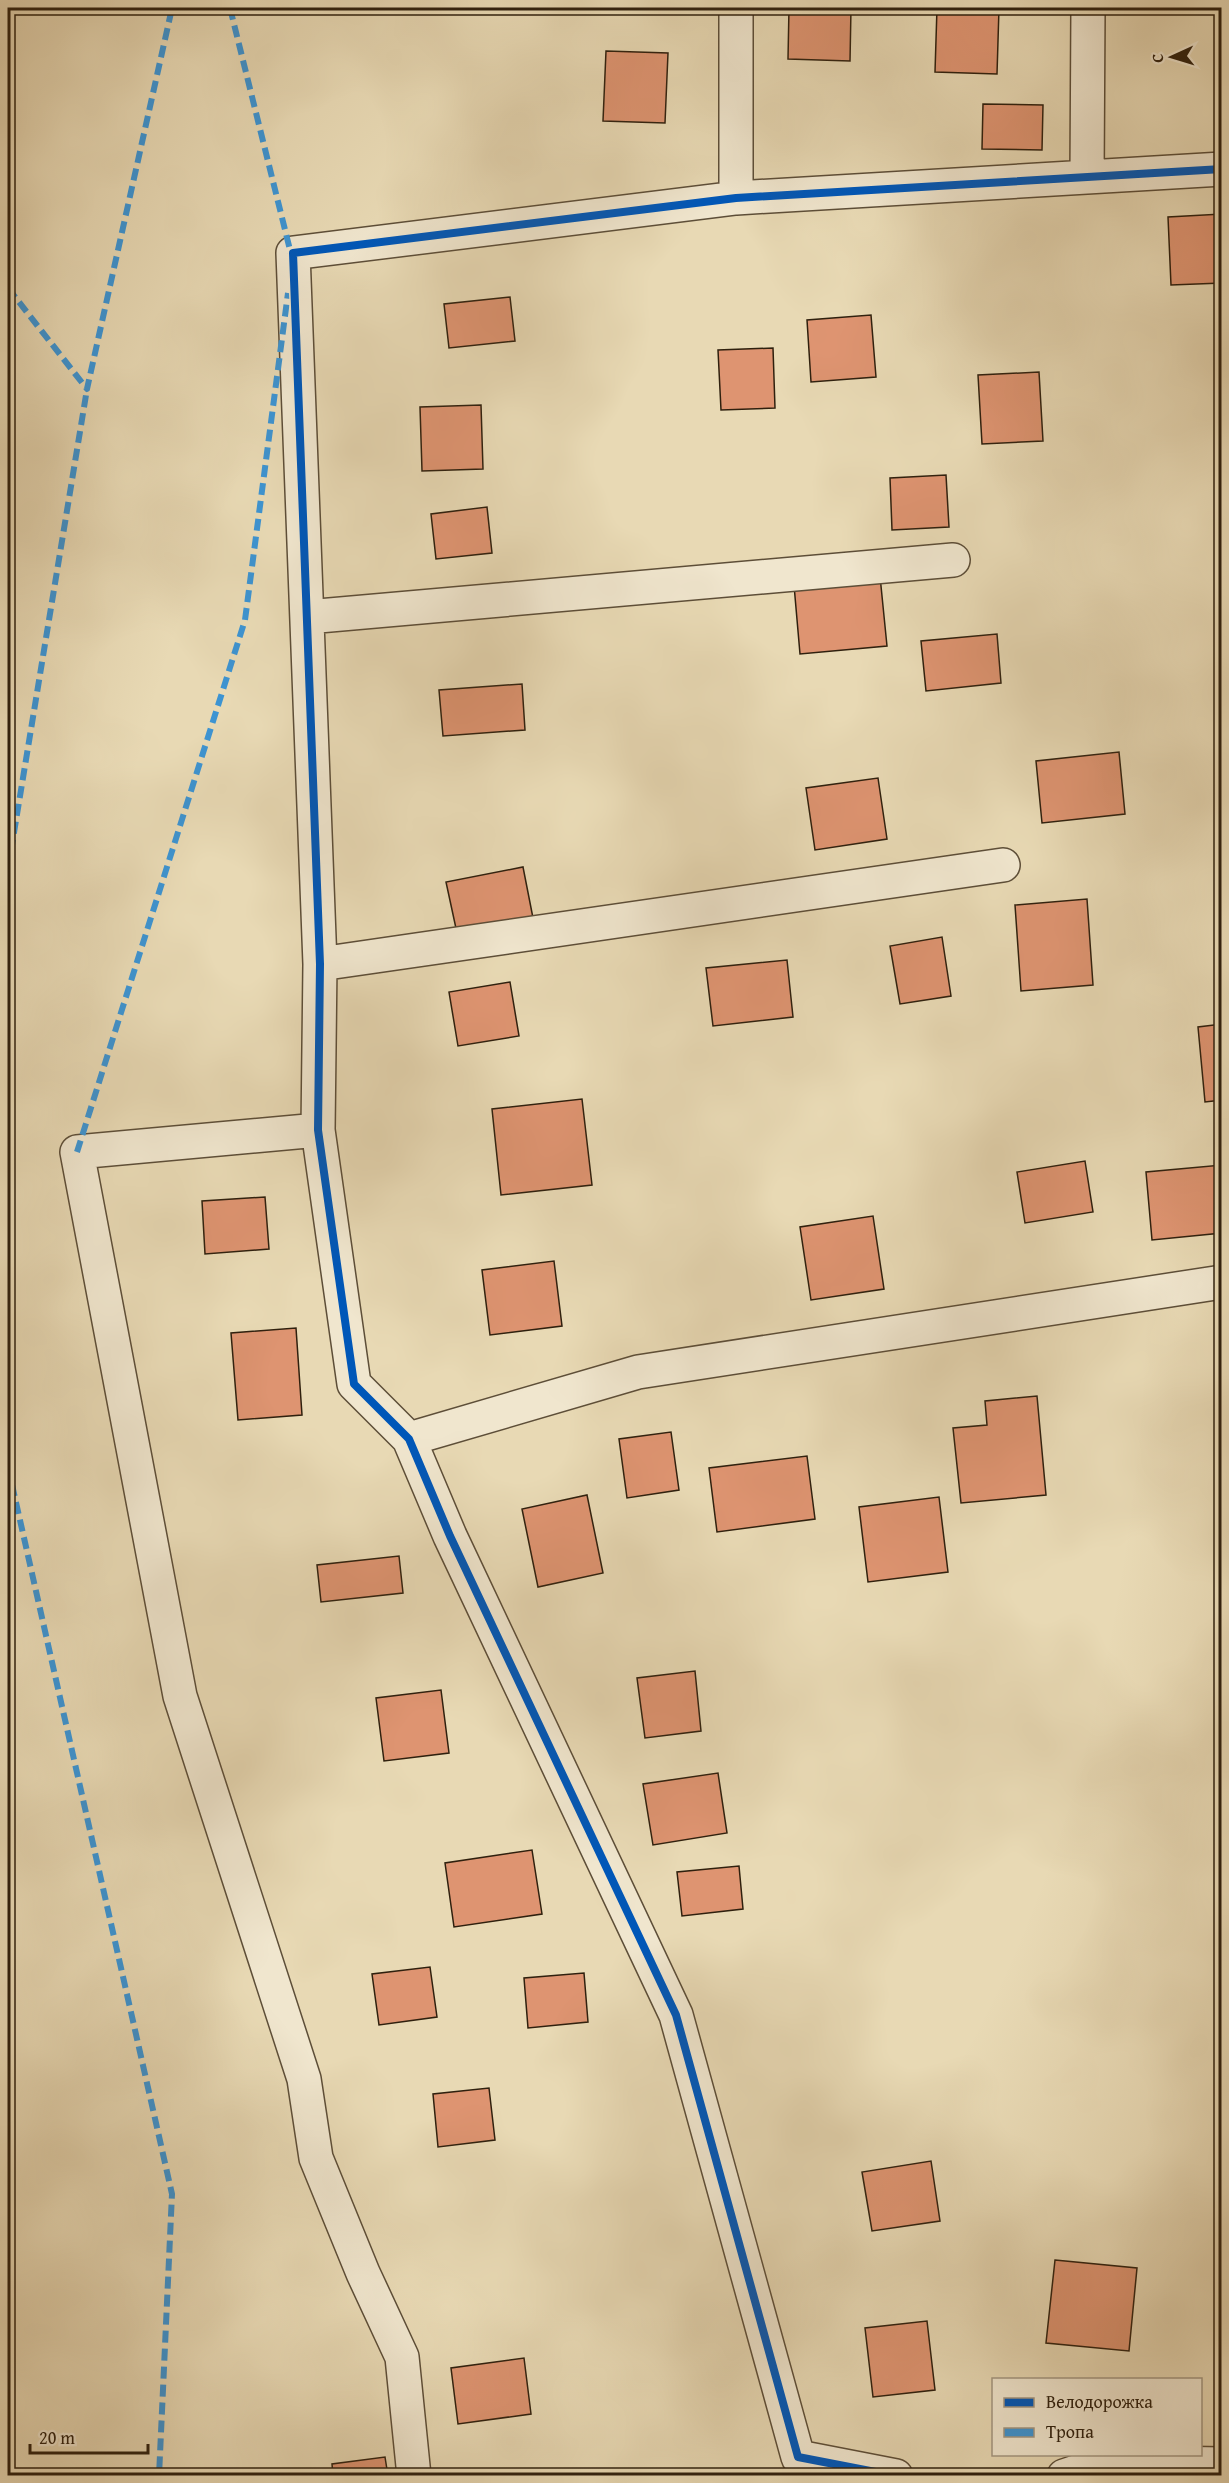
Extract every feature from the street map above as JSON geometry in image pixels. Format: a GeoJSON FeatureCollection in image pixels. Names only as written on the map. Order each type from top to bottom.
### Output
{"type":"FeatureCollection","features":[{"type":"Feature","properties":{"kind":"street"},"geometry":{"type":"LineString","coordinates":[[736,8],[736,198]]}},
{"type":"Feature","properties":{"kind":"street"},"geometry":{"type":"LineString","coordinates":[[1087,177],[1088,8]]}},
{"type":"Feature","properties":{"kind":"street"},"geometry":{"type":"LineString","coordinates":[[896,2475],[798,2457],[676,2015],[450,1536],[409,1439],[354,1384],[318,1130],[320,964],[293,253],[736,198],[1221,169]]}},
{"type":"Feature","properties":{"kind":"street"},"geometry":{"type":"LineString","coordinates":[[307,617],[953,560]]}},
{"type":"Feature","properties":{"kind":"street"},"geometry":{"type":"LineString","coordinates":[[320,964],[1003,865]]}},
{"type":"Feature","properties":{"kind":"street"},"geometry":{"type":"LineString","coordinates":[[318,1130],[77,1152],[180,1696],[304,2079],[316,2158],[363,2273],[402,2357],[414,2475]]}},
{"type":"Feature","properties":{"kind":"street"},"geometry":{"type":"LineString","coordinates":[[409,1439],[638,1372],[1221,1282]]}},
{"type":"Feature","properties":{"kind":"street"},"geometry":{"type":"LineString","coordinates":[[1064,2475],[1106,2462],[1221,2464]]}},
{"type":"Feature","properties":{"kind":"building"},"geometry":{"type":"Polygon","coordinates":[[[789,8],[851,8],[850,61],[788,59],[789,8]]]}},
{"type":"Feature","properties":{"kind":"building"},"geometry":{"type":"Polygon","coordinates":[[[937,8],[999,8],[997,74],[935,72],[937,8]]]}},
{"type":"Feature","properties":{"kind":"building"},"geometry":{"type":"Polygon","coordinates":[[[606,51],[668,53],[665,123],[603,121],[606,51]]]}},
{"type":"Feature","properties":{"kind":"building"},"geometry":{"type":"Polygon","coordinates":[[[983,104],[1043,105],[1042,150],[982,149],[983,104]]]}},
{"type":"Feature","properties":{"kind":"building"},"geometry":{"type":"Polygon","coordinates":[[[1222,214],[1222,283],[1171,285],[1168,217],[1222,214]]]}},
{"type":"Feature","properties":{"kind":"building"},"geometry":{"type":"Polygon","coordinates":[[[510,297],[515,341],[449,348],[444,304],[510,297]]]}},
{"type":"Feature","properties":{"kind":"building"},"geometry":{"type":"Polygon","coordinates":[[[871,315],[876,377],[811,382],[807,320],[871,315]]]}},
{"type":"Feature","properties":{"kind":"building"},"geometry":{"type":"Polygon","coordinates":[[[773,348],[775,408],[721,410],[718,350],[773,348]]]}},
{"type":"Feature","properties":{"kind":"building"},"geometry":{"type":"Polygon","coordinates":[[[1039,372],[1043,441],[982,444],[978,375],[1039,372]]]}},
{"type":"Feature","properties":{"kind":"building"},"geometry":{"type":"Polygon","coordinates":[[[481,405],[483,469],[422,471],[420,407],[481,405]]]}},
{"type":"Feature","properties":{"kind":"building"},"geometry":{"type":"Polygon","coordinates":[[[946,475],[949,527],[892,530],[890,478],[946,475]]]}},
{"type":"Feature","properties":{"kind":"building"},"geometry":{"type":"Polygon","coordinates":[[[487,507],[492,553],[436,559],[431,514],[487,507]]]}},
{"type":"Feature","properties":{"kind":"building"},"geometry":{"type":"Polygon","coordinates":[[[880,576],[887,646],[800,654],[794,585],[880,576]]]}},
{"type":"Feature","properties":{"kind":"building"},"geometry":{"type":"Polygon","coordinates":[[[997,634],[1001,683],[926,691],[921,641],[997,634]]]}},
{"type":"Feature","properties":{"kind":"building"},"geometry":{"type":"Polygon","coordinates":[[[522,684],[525,730],[443,736],[439,690],[522,684]]]}},
{"type":"Feature","properties":{"kind":"building"},"geometry":{"type":"Polygon","coordinates":[[[1119,752],[1125,814],[1042,823],[1036,761],[1119,752]]]}},
{"type":"Feature","properties":{"kind":"building"},"geometry":{"type":"Polygon","coordinates":[[[878,778],[887,839],[815,850],[806,788],[878,778]]]}},
{"type":"Feature","properties":{"kind":"building"},"geometry":{"type":"Polygon","coordinates":[[[523,867],[533,918],[457,933],[446,882],[523,867]]]}},
{"type":"Feature","properties":{"kind":"building"},"geometry":{"type":"Polygon","coordinates":[[[1087,899],[1093,985],[1021,991],[1015,905],[1087,899]]]}},
{"type":"Feature","properties":{"kind":"building"},"geometry":{"type":"Polygon","coordinates":[[[942,937],[951,996],[900,1004],[890,946],[942,937]]]}},
{"type":"Feature","properties":{"kind":"building"},"geometry":{"type":"Polygon","coordinates":[[[787,960],[793,1017],[713,1026],[706,968],[787,960]]]}},
{"type":"Feature","properties":{"kind":"building"},"geometry":{"type":"Polygon","coordinates":[[[510,982],[519,1036],[458,1046],[449,992],[510,982]]]}},
{"type":"Feature","properties":{"kind":"building"},"geometry":{"type":"Polygon","coordinates":[[[1222,1024],[1222,1100],[1205,1102],[1198,1027],[1222,1024]]]}},
{"type":"Feature","properties":{"kind":"building"},"geometry":{"type":"Polygon","coordinates":[[[582,1099],[592,1185],[501,1195],[492,1109],[582,1099]]]}},
{"type":"Feature","properties":{"kind":"building"},"geometry":{"type":"Polygon","coordinates":[[[1085,1161],[1093,1212],[1025,1223],[1017,1172],[1085,1161]]]}},
{"type":"Feature","properties":{"kind":"building"},"geometry":{"type":"Polygon","coordinates":[[[1222,1165],[1222,1233],[1152,1240],[1146,1172],[1222,1165]]]}},
{"type":"Feature","properties":{"kind":"building"},"geometry":{"type":"Polygon","coordinates":[[[265,1197],[269,1249],[205,1254],[202,1201],[265,1197]]]}},
{"type":"Feature","properties":{"kind":"building"},"geometry":{"type":"Polygon","coordinates":[[[873,1216],[884,1289],[811,1300],[800,1227],[873,1216]]]}},
{"type":"Feature","properties":{"kind":"building"},"geometry":{"type":"Polygon","coordinates":[[[554,1261],[562,1326],[490,1335],[482,1270],[554,1261]]]}},
{"type":"Feature","properties":{"kind":"building"},"geometry":{"type":"Polygon","coordinates":[[[296,1328],[302,1415],[238,1420],[231,1333],[296,1328]]]}},
{"type":"Feature","properties":{"kind":"building"},"geometry":{"type":"Polygon","coordinates":[[[1037,1396],[1046,1495],[961,1503],[953,1428],[987,1425],[985,1401],[1037,1396]]]}},
{"type":"Feature","properties":{"kind":"building"},"geometry":{"type":"Polygon","coordinates":[[[671,1432],[679,1490],[627,1498],[619,1439],[671,1432]]]}},
{"type":"Feature","properties":{"kind":"building"},"geometry":{"type":"Polygon","coordinates":[[[807,1456],[815,1519],[717,1532],[709,1468],[807,1456]]]}},
{"type":"Feature","properties":{"kind":"building"},"geometry":{"type":"Polygon","coordinates":[[[587,1495],[603,1573],[538,1587],[522,1509],[587,1495]]]}},
{"type":"Feature","properties":{"kind":"building"},"geometry":{"type":"Polygon","coordinates":[[[939,1497],[948,1572],[868,1582],[859,1507],[939,1497]]]}},
{"type":"Feature","properties":{"kind":"building"},"geometry":{"type":"Polygon","coordinates":[[[399,1556],[403,1593],[321,1602],[317,1565],[399,1556]]]}},
{"type":"Feature","properties":{"kind":"building"},"geometry":{"type":"Polygon","coordinates":[[[695,1671],[701,1731],[645,1738],[637,1678],[695,1671]]]}},
{"type":"Feature","properties":{"kind":"building"},"geometry":{"type":"Polygon","coordinates":[[[441,1690],[449,1753],[384,1761],[376,1698],[441,1690]]]}},
{"type":"Feature","properties":{"kind":"building"},"geometry":{"type":"Polygon","coordinates":[[[718,1773],[727,1833],[653,1845],[643,1784],[718,1773]]]}},
{"type":"Feature","properties":{"kind":"building"},"geometry":{"type":"Polygon","coordinates":[[[532,1850],[542,1914],[454,1927],[445,1863],[532,1850]]]}},
{"type":"Feature","properties":{"kind":"building"},"geometry":{"type":"Polygon","coordinates":[[[739,1866],[743,1909],[682,1916],[677,1872],[739,1866]]]}},
{"type":"Feature","properties":{"kind":"building"},"geometry":{"type":"Polygon","coordinates":[[[430,1967],[437,2017],[379,2025],[372,1974],[430,1967]]]}},
{"type":"Feature","properties":{"kind":"building"},"geometry":{"type":"Polygon","coordinates":[[[584,1973],[588,2022],[528,2028],[524,1978],[584,1973]]]}},
{"type":"Feature","properties":{"kind":"building"},"geometry":{"type":"Polygon","coordinates":[[[489,2088],[495,2140],[438,2147],[433,2094],[489,2088]]]}},
{"type":"Feature","properties":{"kind":"building"},"geometry":{"type":"Polygon","coordinates":[[[931,2161],[940,2221],[872,2231],[862,2172],[931,2161]]]}},
{"type":"Feature","properties":{"kind":"building"},"geometry":{"type":"Polygon","coordinates":[[[1055,2260],[1137,2268],[1129,2351],[1046,2343],[1055,2260]]]}},
{"type":"Feature","properties":{"kind":"building"},"geometry":{"type":"Polygon","coordinates":[[[927,2321],[935,2390],[873,2397],[865,2328],[927,2321]]]}},
{"type":"Feature","properties":{"kind":"building"},"geometry":{"type":"Polygon","coordinates":[[[524,2358],[531,2414],[458,2424],[451,2368],[524,2358]]]}},
{"type":"Feature","properties":{"kind":"building"},"geometry":{"type":"Polygon","coordinates":[[[385,2457],[388,2476],[333,2476],[332,2464],[385,2457]]]}},
{"type":"Feature","properties":{"kind":"marked path"},"geometry":{"type":"LineString","coordinates":[[8,288],[87,389],[172,8]]}},
{"type":"Feature","properties":{"kind":"marked path"},"geometry":{"type":"LineString","coordinates":[[230,8],[292,258]]}},
{"type":"Feature","properties":{"kind":"marked path"},"geometry":{"type":"LineString","coordinates":[[77,1152],[245,620],[288,293]]}},
{"type":"Feature","properties":{"kind":"marked path"},"geometry":{"type":"LineString","coordinates":[[8,869],[87,389]]}},
{"type":"Feature","properties":{"kind":"marked path"},"geometry":{"type":"LineString","coordinates":[[8,1467],[172,2194],[159,2476]]}},
{"type":"Feature","properties":{"kind":"cycle path"},"geometry":{"type":"LineString","coordinates":[[896,2476],[798,2457],[676,2015],[450,1536],[409,1439],[354,1384],[318,1130],[320,964],[293,253],[736,198],[1222,169]]}}]}
